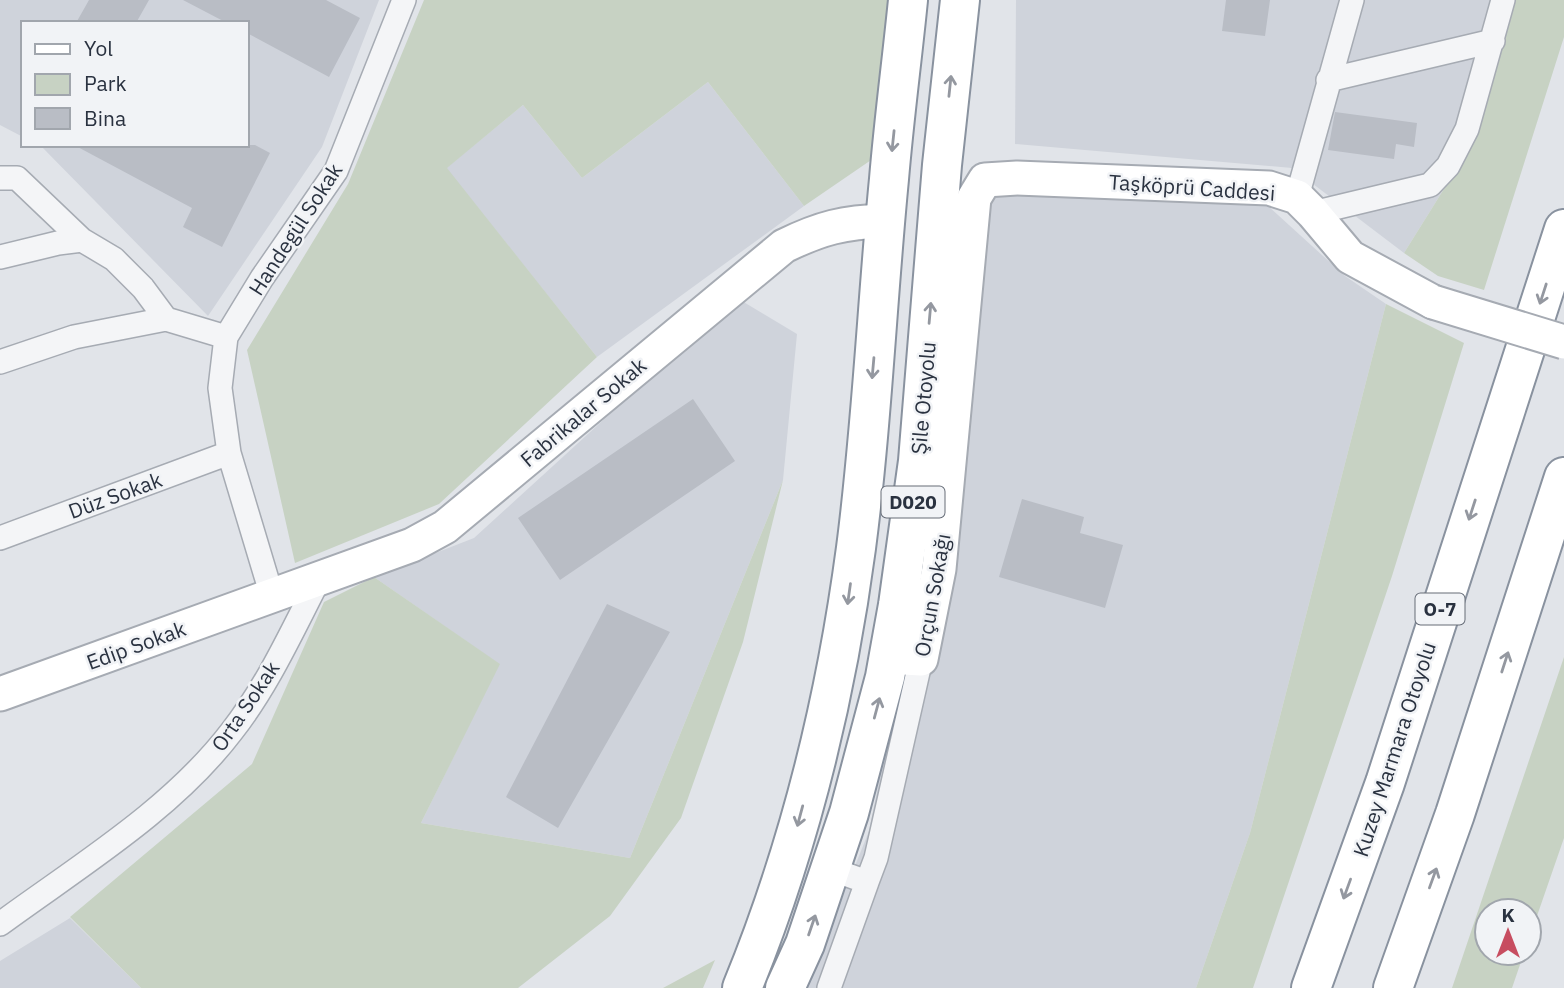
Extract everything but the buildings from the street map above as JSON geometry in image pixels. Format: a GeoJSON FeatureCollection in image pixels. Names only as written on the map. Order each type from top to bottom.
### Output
{"type":"FeatureCollection","features":[{"type":"Feature","properties":{"kind":"highway"},"geometry":{"type":"LineString","coordinates":[[742,988],[761,942],[795,833],[825,723],[846,612],[857,533],[908,0]]}},
{"type":"Feature","properties":{"kind":"highway","name":"Şile Otoyolu"},"geometry":{"type":"LineString","coordinates":[[785,988],[805,944],[905,658],[898,605],[918,461],[942,165],[960,0]]}},
{"type":"Feature","properties":{"kind":"highway","name":"Kuzey Marmara Otoyolu"},"geometry":{"type":"LineString","coordinates":[[1311,988],[1385,783],[1564,229]]}},
{"type":"Feature","properties":{"kind":"highway"},"geometry":{"type":"LineString","coordinates":[[1393,988],[1459,802],[1564,477]]}},
{"type":"Feature","properties":{"kind":"street","name":"Handegül Sokak"},"geometry":{"type":"LineString","coordinates":[[272,596],[229,453],[220,388],[226,337],[262,278],[336,172],[404,0]]}},
{"type":"Feature","properties":{"kind":"street"},"geometry":{"type":"LineString","coordinates":[[1305,205],[1328,80],[1352,0]]}},
{"type":"Feature","properties":{"kind":"street"},"geometry":{"type":"LineString","coordinates":[[1305,205],[1430,185],[1448,166],[1467,129],[1503,0]]}},
{"type":"Feature","properties":{"kind":"street"},"geometry":{"type":"LineString","coordinates":[[1328,80],[1493,41]]}},
{"type":"Feature","properties":{"kind":"street","name":"Taşköprü Caddesi"},"geometry":{"type":"LineString","coordinates":[[985,180],[1017,177],[1269,188],[1305,205]]}},
{"type":"Feature","properties":{"kind":"street"},"geometry":{"type":"LineString","coordinates":[[0,178],[17,178],[82,240],[114,259],[143,288],[166,319]]}},
{"type":"Feature","properties":{"kind":"street","name":"Orçun Sokağı"},"geometry":{"type":"LineString","coordinates":[[829,988],[876,858],[905,658],[939,569],[974,198],[985,180]]}},
{"type":"Feature","properties":{"kind":"street"},"geometry":{"type":"LineString","coordinates":[[1305,205],[1350,257],[1433,302],[1564,342]]}},
{"type":"Feature","properties":{"kind":"street","name":"Fabrikalar Sokak"},"geometry":{"type":"LineString","coordinates":[[272,596],[412,545],[445,527],[784,246],[814,231],[850,221],[885,221]]}},
{"type":"Feature","properties":{"kind":"street"},"geometry":{"type":"LineString","coordinates":[[0,257],[82,240]]}},
{"type":"Feature","properties":{"kind":"street"},"geometry":{"type":"LineString","coordinates":[[0,362],[74,337],[166,319],[226,337]]}},
{"type":"Feature","properties":{"kind":"street","name":"Düz Sokak"},"geometry":{"type":"LineString","coordinates":[[0,537],[229,453]]}},
{"type":"Feature","properties":{"kind":"street","name":"Orta Sokak"},"geometry":{"type":"LineString","coordinates":[[0,924],[148,816],[199,770],[233,731],[261,689],[319,579]]}},
{"type":"Feature","properties":{"kind":"street","name":"Edip Sokak"},"geometry":{"type":"LineString","coordinates":[[0,694],[272,596]]}},
{"type":"Feature","properties":{"kind":"street"},"geometry":{"type":"LineString","coordinates":[[831,869],[867,882]]}},
{"type":"Feature","properties":{"kind":"shaded area"},"geometry":{"type":"Polygon","coordinates":[[[0,0],[379,0],[322,147],[208,316],[42,147],[248,147],[248,21],[21,21],[21,136],[0,125],[0,0]]]}},
{"type":"Feature","properties":{"kind":"shaded area"},"geometry":{"type":"Polygon","coordinates":[[[1016,0],[1516,0],[1467,152],[1404,253],[1292,168],[1015,144],[1016,0]]]}},
{"type":"Feature","properties":{"kind":"shaded area"},"geometry":{"type":"Polygon","coordinates":[[[708,82],[804,206],[597,357],[446,168],[523,105],[582,178],[708,82]]]}},
{"type":"Feature","properties":{"kind":"shaded area"},"geometry":{"type":"Polygon","coordinates":[[[1027,189],[1266,204],[1345,276],[1386,304],[1250,833],[1196,988],[806,988],[869,831],[923,560],[957,203],[1027,189]]]}},
{"type":"Feature","properties":{"kind":"shaded area"},"geometry":{"type":"Polygon","coordinates":[[[737,298],[797,334],[783,480],[630,858],[421,823],[499,664],[374,577],[474,538],[737,298]]]}},
{"type":"Feature","properties":{"kind":"shaded area"},"geometry":{"type":"Polygon","coordinates":[[[70,918],[141,988],[0,988],[0,961],[70,918]]]}},
{"type":"Feature","properties":{"kind":"green space"},"geometry":{"type":"Polygon","coordinates":[[[424,0],[891,0],[877,156],[804,206],[708,82],[582,178],[523,105],[447,168],[597,357],[439,504],[295,563],[247,350],[348,184],[424,0]]]}},
{"type":"Feature","properties":{"kind":"green space"},"geometry":{"type":"Polygon","coordinates":[[[1516,0],[1564,0],[1564,37],[1484,290],[1438,276],[1404,253],[1467,152],[1516,0]]]}},
{"type":"Feature","properties":{"kind":"green space"},"geometry":{"type":"Polygon","coordinates":[[[1386,304],[1464,343],[1392,576],[1253,988],[1196,988],[1250,833],[1386,304]]]}},
{"type":"Feature","properties":{"kind":"green space"},"geometry":{"type":"Polygon","coordinates":[[[783,480],[743,642],[681,818],[610,916],[518,988],[141,988],[70,917],[252,764],[324,602],[374,577],[500,664],[421,823],[630,858],[783,480]]]}},
{"type":"Feature","properties":{"kind":"green space"},"geometry":{"type":"Polygon","coordinates":[[[1564,657],[1564,838],[1543,899],[1483,897],[1564,657]]]}},
{"type":"Feature","properties":{"kind":"green space"},"geometry":{"type":"Polygon","coordinates":[[[1473,926],[1473,967],[1519,967],[1512,988],[1452,988],[1473,926]]]}},
{"type":"Feature","properties":{"kind":"green space"},"geometry":{"type":"Polygon","coordinates":[[[715,960],[703,988],[663,988],[715,960]]]}}]}
